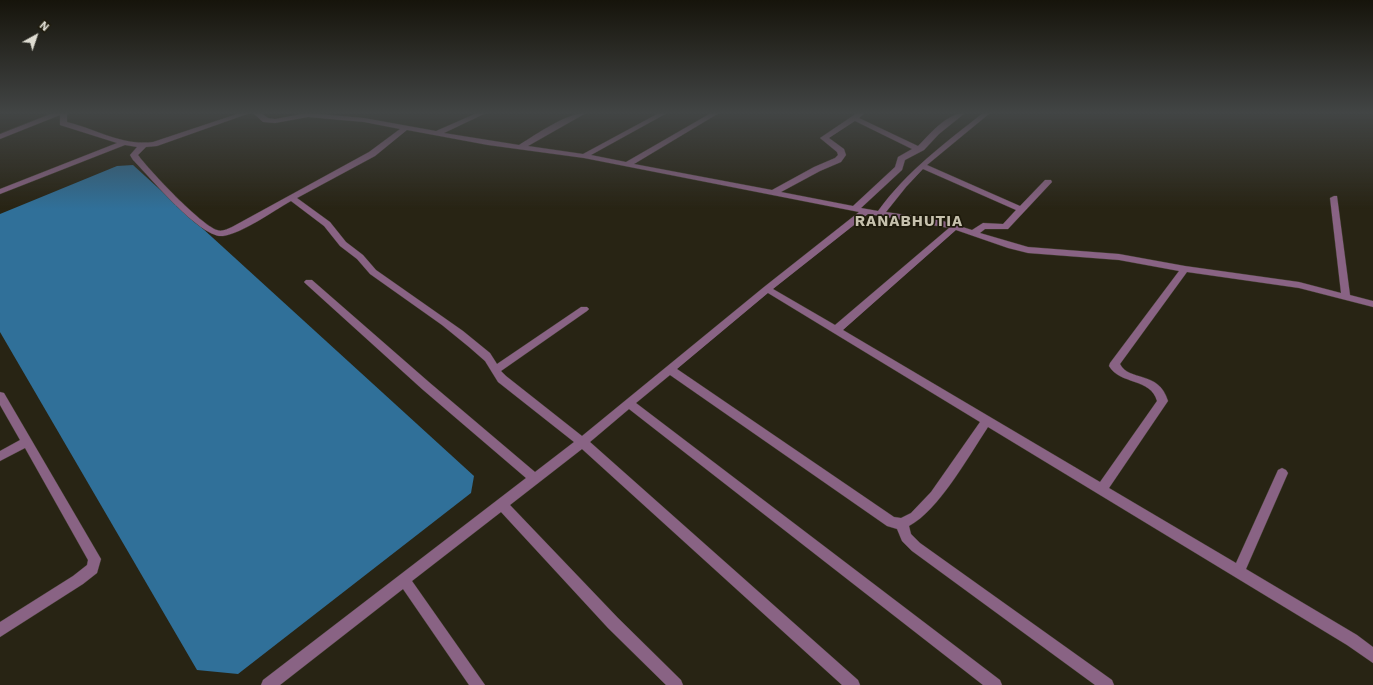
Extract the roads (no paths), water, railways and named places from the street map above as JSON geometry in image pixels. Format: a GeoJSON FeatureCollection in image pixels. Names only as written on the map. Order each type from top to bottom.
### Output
{"type":"FeatureCollection","features":[{"type":"Feature","properties":{"kind":"street"},"geometry":{"type":"LineString","coordinates":[[0,192],[120,145]]}},
{"type":"Feature","properties":{"kind":"street"},"geometry":{"type":"LineString","coordinates":[[132,145],[149,145]]}},
{"type":"Feature","properties":{"kind":"street"},"geometry":{"type":"LineString","coordinates":[[143,146],[134,155],[136,158],[171,195],[212,232],[217,233],[228,232],[292,198],[378,150],[384,145]]}},
{"type":"Feature","properties":{"kind":"street"},"geometry":{"type":"LineString","coordinates":[[508,145],[628,164],[773,194],[955,227],[1010,246],[1028,250],[1118,257],[1185,269],[1299,285],[1373,304]]}},
{"type":"Feature","properties":{"kind":"street"},"geometry":{"type":"LineString","coordinates":[[584,156],[605,145]]}},
{"type":"Feature","properties":{"kind":"street"},"geometry":{"type":"LineString","coordinates":[[628,164],[661,145]]}},
{"type":"Feature","properties":{"kind":"street"},"geometry":{"type":"LineString","coordinates":[[773,194],[817,169],[838,160],[842,155],[841,152],[832,145]]}},
{"type":"Feature","properties":{"kind":"street"},"geometry":{"type":"LineString","coordinates":[[912,145],[918,148]]}},
{"type":"Feature","properties":{"kind":"street"},"geometry":{"type":"LineString","coordinates":[[855,209],[899,168],[902,159],[924,145]]}},
{"type":"Feature","properties":{"kind":"street"},"geometry":{"type":"LineString","coordinates":[[880,214],[896,192],[922,166],[948,145]]}},
{"type":"Feature","properties":{"kind":"street"},"geometry":{"type":"LineString","coordinates":[[922,166],[1022,210]]}},
{"type":"Feature","properties":{"kind":"street"},"geometry":{"type":"LineString","coordinates":[[974,233],[983,226],[1005,227],[1048,182]]}},
{"type":"Feature","properties":{"kind":"street"},"geometry":{"type":"LineString","coordinates":[[292,198],[327,224],[344,244],[373,272],[473,344],[492,363],[502,379],[582,442],[853,685]]}},
{"type":"Feature","properties":{"kind":"street"},"geometry":{"type":"LineString","coordinates":[[1334,198],[1346,297]]}},
{"type":"Feature","properties":{"kind":"street"},"geometry":{"type":"LineString","coordinates":[[268,685],[582,442],[767,289],[866,211]]}},
{"type":"Feature","properties":{"kind":"street"},"geometry":{"type":"LineString","coordinates":[[835,331],[955,227]]}},
{"type":"Feature","properties":{"kind":"street"},"geometry":{"type":"LineString","coordinates":[[1101,490],[1163,401],[1163,396],[1159,391],[1148,383],[1118,371],[1114,366],[1115,363],[1185,269]]}},
{"type":"Feature","properties":{"kind":"street"},"geometry":{"type":"LineString","coordinates":[[309,282],[426,386],[535,479]]}},
{"type":"Feature","properties":{"kind":"street"},"geometry":{"type":"LineString","coordinates":[[767,289],[986,422],[1352,640],[1373,656]]}},
{"type":"Feature","properties":{"kind":"street"},"geometry":{"type":"LineString","coordinates":[[495,370],[584,309]]}},
{"type":"Feature","properties":{"kind":"street"},"geometry":{"type":"LineString","coordinates":[[669,369],[875,512],[891,522],[902,524],[915,518],[935,496],[986,422]]}},
{"type":"Feature","properties":{"kind":"street"},"geometry":{"type":"LineString","coordinates":[[0,630],[78,580],[92,569],[95,559],[1,400]]}},
{"type":"Feature","properties":{"kind":"street"},"geometry":{"type":"LineString","coordinates":[[628,403],[995,685]]}},
{"type":"Feature","properties":{"kind":"street"},"geometry":{"type":"LineString","coordinates":[[0,456],[27,442]]}},
{"type":"Feature","properties":{"kind":"street"},"geometry":{"type":"LineString","coordinates":[[1238,572],[1282,473]]}},
{"type":"Feature","properties":{"kind":"street"},"geometry":{"type":"LineString","coordinates":[[502,505],[608,617],[676,685]]}},
{"type":"Feature","properties":{"kind":"street"},"geometry":{"type":"LineString","coordinates":[[902,524],[906,537],[916,547],[1107,685]]}},
{"type":"Feature","properties":{"kind":"street"},"geometry":{"type":"LineString","coordinates":[[404,580],[478,685]]}},
{"type":"Feature","properties":{"kind":"water"},"geometry":{"type":"Polygon","coordinates":[[[133,165],[474,476],[471,493],[238,674],[197,670],[0,332],[0,214],[117,166],[133,165]]]}},
{"type":"Feature","properties":{"kind":"district","name":"RANABHUTIA"},"geometry":{"type":"Point","coordinates":[909,222]}}]}
